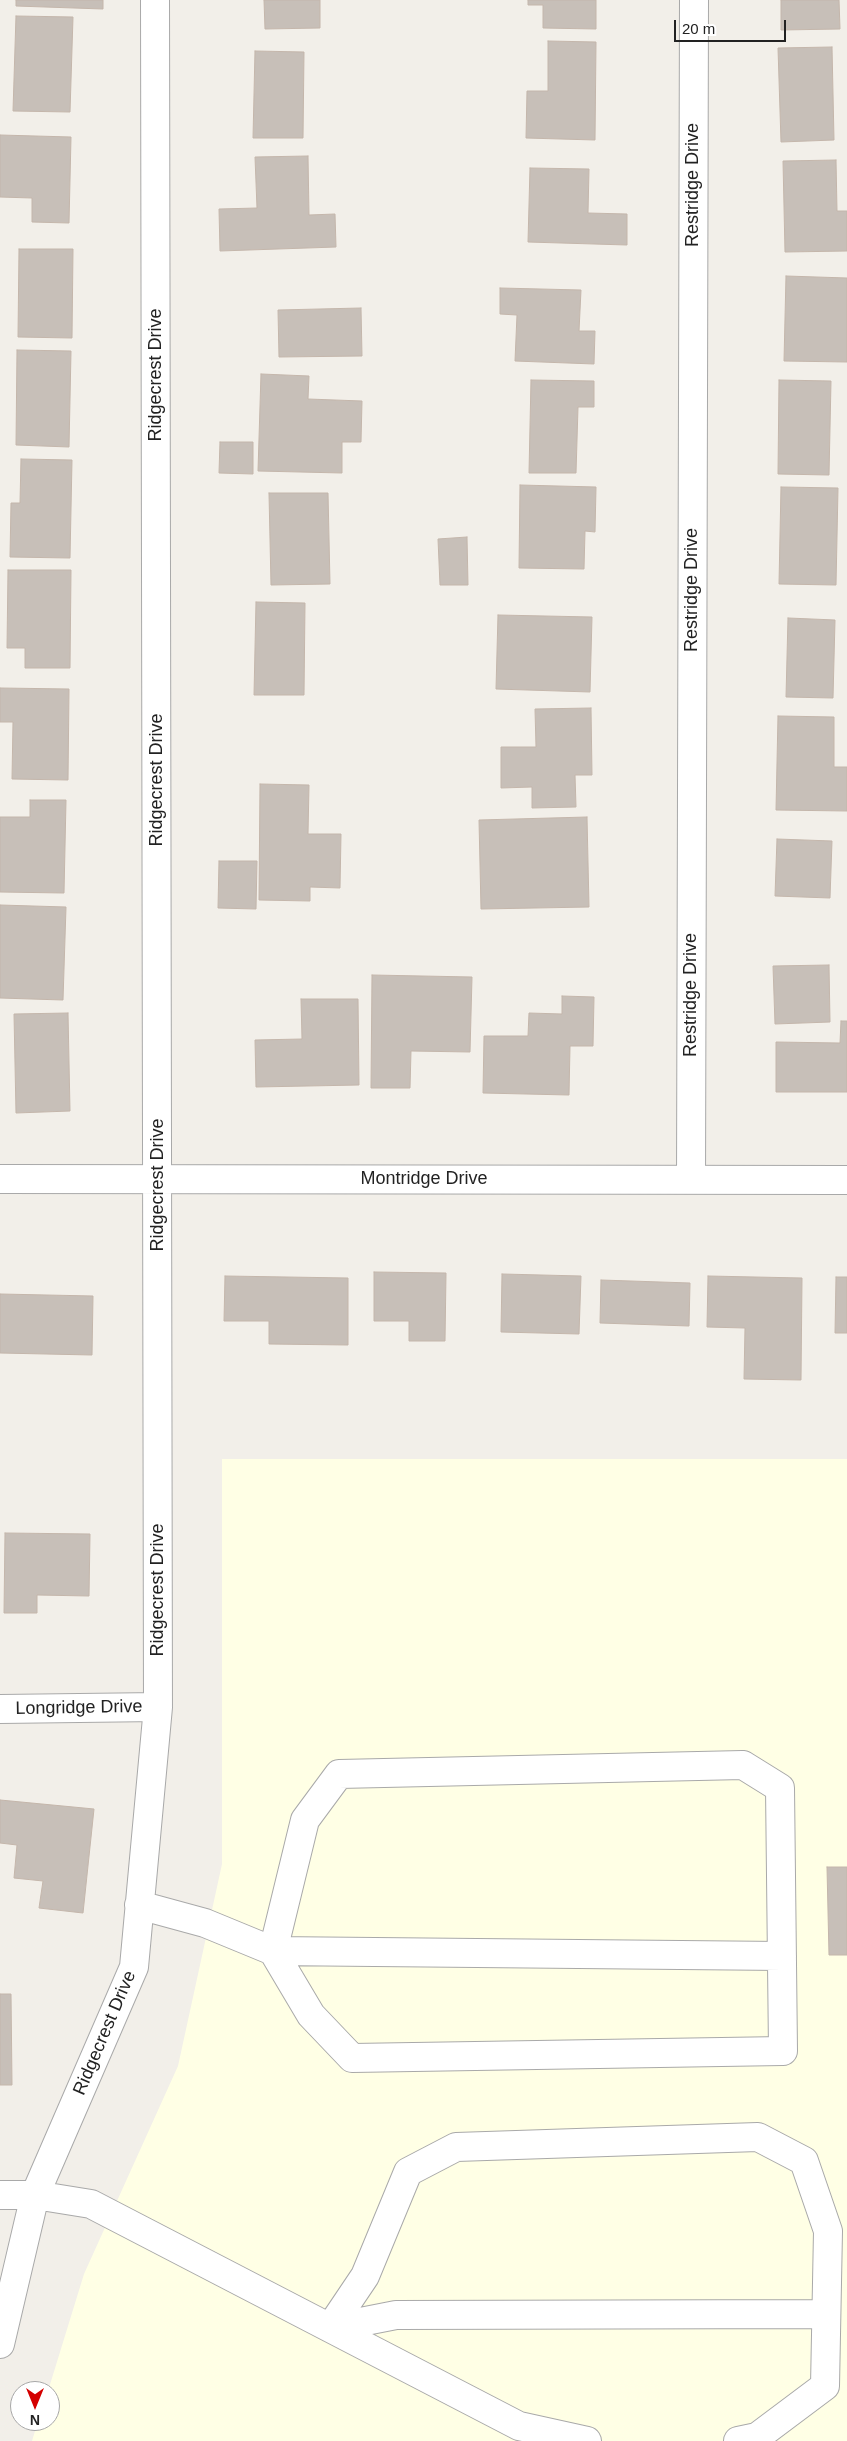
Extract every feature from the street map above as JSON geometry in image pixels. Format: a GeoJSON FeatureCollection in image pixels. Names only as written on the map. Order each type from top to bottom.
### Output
{"type":"FeatureCollection","features":[{"type":"Feature","properties":{"kind":"street","name":"Ridgecrest Drive"},"geometry":{"type":"LineString","coordinates":[[0,2344],[35,2195],[134,1967],[158,1707],[155,0]]}},
{"type":"Feature","properties":{"kind":"street","name":"Restridge Drive"},"geometry":{"type":"LineString","coordinates":[[691,1179],[694,0]]}},
{"type":"Feature","properties":{"kind":"street","name":"Montridge Drive"},"geometry":{"type":"LineString","coordinates":[[0,1179],[847,1180]]}},
{"type":"Feature","properties":{"kind":"street","name":"Longridge Drive"},"geometry":{"type":"LineString","coordinates":[[0,1709],[158,1707]]}},
{"type":"Feature","properties":{"kind":"street"},"geometry":{"type":"LineString","coordinates":[[743,1764],[780,1788],[783,2052],[352,2058],[311,2015],[274,1951],[305,1820],[339,1774],[743,1764]]}},
{"type":"Feature","properties":{"kind":"street"},"geometry":{"type":"LineString","coordinates":[[139,1905],[204,1923],[274,1951],[782,1956]]}},
{"type":"Feature","properties":{"kind":"street"},"geometry":{"type":"LineString","coordinates":[[330,2328],[365,2276],[408,2172],[456,2147],[758,2137],[804,2161],[828,2231],[824,2386],[757,2438],[738,2441]]}},
{"type":"Feature","properties":{"kind":"street"},"geometry":{"type":"LineString","coordinates":[[0,2195],[35,2195],[91,2204],[519,2426],[587,2441]]}},
{"type":"Feature","properties":{"kind":"street"},"geometry":{"type":"LineString","coordinates":[[330,2328],[396,2315],[826,2314]]}},
{"type":"Feature","properties":{"kind":"shaded area"},"geometry":{"type":"Polygon","coordinates":[[[222,1459],[847,1459],[847,2441],[32,2441],[35,2431],[60,2431],[60,2381],[51,2381],[84,2274],[178,2066],[222,1864],[222,1459]]]}},
{"type":"Feature","properties":{"kind":"building"},"geometry":{"type":"Polygon","coordinates":[[[16,0],[103,0],[103,9],[16,6],[16,0]]]}},
{"type":"Feature","properties":{"kind":"building"},"geometry":{"type":"Polygon","coordinates":[[[264,0],[320,0],[320,28],[265,29],[264,0]]]}},
{"type":"Feature","properties":{"kind":"building"},"geometry":{"type":"Polygon","coordinates":[[[528,0],[596,0],[596,29],[543,28],[543,5],[528,5],[528,0]]]}},
{"type":"Feature","properties":{"kind":"building"},"geometry":{"type":"Polygon","coordinates":[[[781,0],[839,0],[840,29],[781,30],[781,0]]]}},
{"type":"Feature","properties":{"kind":"building"},"geometry":{"type":"Polygon","coordinates":[[[16,16],[73,17],[70,112],[13,111],[16,16]]]}},
{"type":"Feature","properties":{"kind":"building"},"geometry":{"type":"Polygon","coordinates":[[[548,41],[596,42],[595,140],[526,138],[527,91],[548,91],[548,41]]]}},
{"type":"Feature","properties":{"kind":"building"},"geometry":{"type":"Polygon","coordinates":[[[832,47],[834,140],[781,142],[778,48],[832,47]]]}},
{"type":"Feature","properties":{"kind":"building"},"geometry":{"type":"Polygon","coordinates":[[[255,51],[304,52],[303,138],[253,138],[255,51]]]}},
{"type":"Feature","properties":{"kind":"building"},"geometry":{"type":"Polygon","coordinates":[[[0,135],[71,137],[69,223],[32,222],[32,198],[0,197],[0,135]]]}},
{"type":"Feature","properties":{"kind":"building"},"geometry":{"type":"Polygon","coordinates":[[[308,156],[309,215],[335,214],[336,247],[220,251],[219,209],[257,208],[255,157],[308,156]]]}},
{"type":"Feature","properties":{"kind":"building"},"geometry":{"type":"Polygon","coordinates":[[[836,160],[837,211],[847,211],[847,251],[785,252],[783,161],[836,160]]]}},
{"type":"Feature","properties":{"kind":"building"},"geometry":{"type":"Polygon","coordinates":[[[530,168],[589,169],[588,213],[627,214],[627,245],[528,242],[530,168]]]}},
{"type":"Feature","properties":{"kind":"building"},"geometry":{"type":"Polygon","coordinates":[[[19,249],[73,249],[72,338],[18,337],[19,249]]]}},
{"type":"Feature","properties":{"kind":"building"},"geometry":{"type":"Polygon","coordinates":[[[786,276],[847,278],[847,362],[784,361],[786,276]]]}},
{"type":"Feature","properties":{"kind":"building"},"geometry":{"type":"Polygon","coordinates":[[[500,288],[581,290],[579,331],[595,331],[594,364],[515,361],[517,315],[500,314],[500,288]]]}},
{"type":"Feature","properties":{"kind":"building"},"geometry":{"type":"Polygon","coordinates":[[[361,308],[362,356],[279,357],[278,310],[361,308]]]}},
{"type":"Feature","properties":{"kind":"building"},"geometry":{"type":"Polygon","coordinates":[[[17,350],[71,351],[69,447],[16,445],[17,350]]]}},
{"type":"Feature","properties":{"kind":"building"},"geometry":{"type":"Polygon","coordinates":[[[261,374],[309,376],[308,399],[362,401],[361,442],[342,442],[342,473],[258,471],[261,374]]]}},
{"type":"Feature","properties":{"kind":"building"},"geometry":{"type":"Polygon","coordinates":[[[531,380],[594,381],[594,407],[578,407],[576,473],[529,473],[531,380]]]}},
{"type":"Feature","properties":{"kind":"building"},"geometry":{"type":"Polygon","coordinates":[[[779,380],[831,381],[829,475],[778,474],[779,380]]]}},
{"type":"Feature","properties":{"kind":"building"},"geometry":{"type":"Polygon","coordinates":[[[220,442],[253,442],[253,474],[219,473],[220,442]]]}},
{"type":"Feature","properties":{"kind":"building"},"geometry":{"type":"Polygon","coordinates":[[[21,459],[72,460],[70,558],[10,557],[11,503],[20,503],[21,459]]]}},
{"type":"Feature","properties":{"kind":"building"},"geometry":{"type":"Polygon","coordinates":[[[520,485],[596,487],[595,532],[585,531],[584,569],[519,568],[520,485]]]}},
{"type":"Feature","properties":{"kind":"building"},"geometry":{"type":"Polygon","coordinates":[[[781,487],[838,488],[836,585],[779,584],[781,487]]]}},
{"type":"Feature","properties":{"kind":"building"},"geometry":{"type":"Polygon","coordinates":[[[269,493],[328,493],[330,584],[271,585],[269,493]]]}},
{"type":"Feature","properties":{"kind":"building"},"geometry":{"type":"Polygon","coordinates":[[[467,537],[468,585],[440,585],[438,539],[467,537]]]}},
{"type":"Feature","properties":{"kind":"building"},"geometry":{"type":"Polygon","coordinates":[[[8,570],[71,570],[70,668],[25,668],[25,648],[7,648],[8,570]]]}},
{"type":"Feature","properties":{"kind":"building"},"geometry":{"type":"Polygon","coordinates":[[[256,602],[305,603],[304,695],[254,695],[256,602]]]}},
{"type":"Feature","properties":{"kind":"building"},"geometry":{"type":"Polygon","coordinates":[[[498,615],[592,617],[590,692],[496,689],[498,615]]]}},
{"type":"Feature","properties":{"kind":"building"},"geometry":{"type":"Polygon","coordinates":[[[788,618],[835,620],[833,698],[786,697],[788,618]]]}},
{"type":"Feature","properties":{"kind":"building"},"geometry":{"type":"Polygon","coordinates":[[[0,688],[69,689],[68,780],[12,779],[13,722],[0,722],[0,688]]]}},
{"type":"Feature","properties":{"kind":"building"},"geometry":{"type":"Polygon","coordinates":[[[591,708],[592,775],[575,775],[576,807],[532,808],[532,787],[501,788],[501,747],[536,747],[535,709],[591,708]]]}},
{"type":"Feature","properties":{"kind":"building"},"geometry":{"type":"Polygon","coordinates":[[[778,716],[834,717],[834,767],[847,767],[847,811],[776,810],[778,716]]]}},
{"type":"Feature","properties":{"kind":"building"},"geometry":{"type":"Polygon","coordinates":[[[260,784],[309,785],[308,834],[341,834],[340,888],[310,887],[310,901],[259,900],[260,784]]]}},
{"type":"Feature","properties":{"kind":"building"},"geometry":{"type":"Polygon","coordinates":[[[30,800],[66,800],[64,893],[0,892],[0,817],[30,817],[30,800]]]}},
{"type":"Feature","properties":{"kind":"building"},"geometry":{"type":"Polygon","coordinates":[[[587,817],[589,907],[481,909],[479,820],[587,817]]]}},
{"type":"Feature","properties":{"kind":"building"},"geometry":{"type":"Polygon","coordinates":[[[777,839],[832,841],[830,898],[775,896],[777,839]]]}},
{"type":"Feature","properties":{"kind":"building"},"geometry":{"type":"Polygon","coordinates":[[[219,861],[257,861],[256,909],[218,908],[219,861]]]}},
{"type":"Feature","properties":{"kind":"building"},"geometry":{"type":"Polygon","coordinates":[[[0,905],[66,907],[63,1000],[0,998],[0,905]]]}},
{"type":"Feature","properties":{"kind":"building"},"geometry":{"type":"Polygon","coordinates":[[[829,965],[830,1022],[775,1024],[773,966],[829,965]]]}},
{"type":"Feature","properties":{"kind":"building"},"geometry":{"type":"Polygon","coordinates":[[[372,975],[472,977],[470,1052],[411,1051],[410,1088],[371,1088],[372,975]]]}},
{"type":"Feature","properties":{"kind":"building"},"geometry":{"type":"Polygon","coordinates":[[[562,996],[594,997],[593,1046],[570,1046],[569,1095],[483,1093],[484,1036],[528,1036],[529,1013],[562,1014],[562,996]]]}},
{"type":"Feature","properties":{"kind":"building"},"geometry":{"type":"Polygon","coordinates":[[[301,999],[358,999],[359,1085],[256,1087],[255,1040],[302,1039],[301,999]]]}},
{"type":"Feature","properties":{"kind":"building"},"geometry":{"type":"Polygon","coordinates":[[[68,1013],[70,1111],[16,1113],[14,1014],[68,1013]]]}},
{"type":"Feature","properties":{"kind":"building"},"geometry":{"type":"Polygon","coordinates":[[[841,1021],[847,1021],[847,1092],[776,1092],[776,1042],[840,1043],[841,1021]]]}},
{"type":"Feature","properties":{"kind":"building"},"geometry":{"type":"Polygon","coordinates":[[[374,1272],[446,1273],[445,1341],[409,1341],[409,1321],[374,1321],[374,1272]]]}},
{"type":"Feature","properties":{"kind":"building"},"geometry":{"type":"Polygon","coordinates":[[[502,1274],[581,1276],[579,1334],[501,1332],[502,1274]]]}},
{"type":"Feature","properties":{"kind":"building"},"geometry":{"type":"Polygon","coordinates":[[[225,1276],[348,1278],[348,1345],[269,1344],[269,1321],[224,1321],[225,1276]]]}},
{"type":"Feature","properties":{"kind":"building"},"geometry":{"type":"Polygon","coordinates":[[[708,1276],[802,1278],[801,1380],[744,1379],[745,1328],[707,1327],[708,1276]]]}},
{"type":"Feature","properties":{"kind":"building"},"geometry":{"type":"Polygon","coordinates":[[[836,1277],[847,1277],[847,1333],[835,1333],[836,1277]]]}},
{"type":"Feature","properties":{"kind":"building"},"geometry":{"type":"Polygon","coordinates":[[[601,1280],[690,1283],[689,1326],[600,1323],[601,1280]]]}},
{"type":"Feature","properties":{"kind":"building"},"geometry":{"type":"Polygon","coordinates":[[[0,1294],[93,1296],[92,1355],[0,1353],[0,1294]]]}},
{"type":"Feature","properties":{"kind":"building"},"geometry":{"type":"Polygon","coordinates":[[[5,1533],[90,1534],[89,1596],[37,1595],[37,1613],[4,1613],[5,1533]]]}},
{"type":"Feature","properties":{"kind":"building"},"geometry":{"type":"Polygon","coordinates":[[[0,1800],[94,1809],[83,1913],[39,1908],[43,1881],[14,1878],[17,1845],[0,1843],[0,1800]]]}},
{"type":"Feature","properties":{"kind":"building"},"geometry":{"type":"Polygon","coordinates":[[[827,1867],[847,1867],[847,1955],[829,1955],[827,1867]]]}},
{"type":"Feature","properties":{"kind":"building"},"geometry":{"type":"Polygon","coordinates":[[[0,1994],[11,1994],[12,2085],[0,2085],[0,1994]]]}}]}
